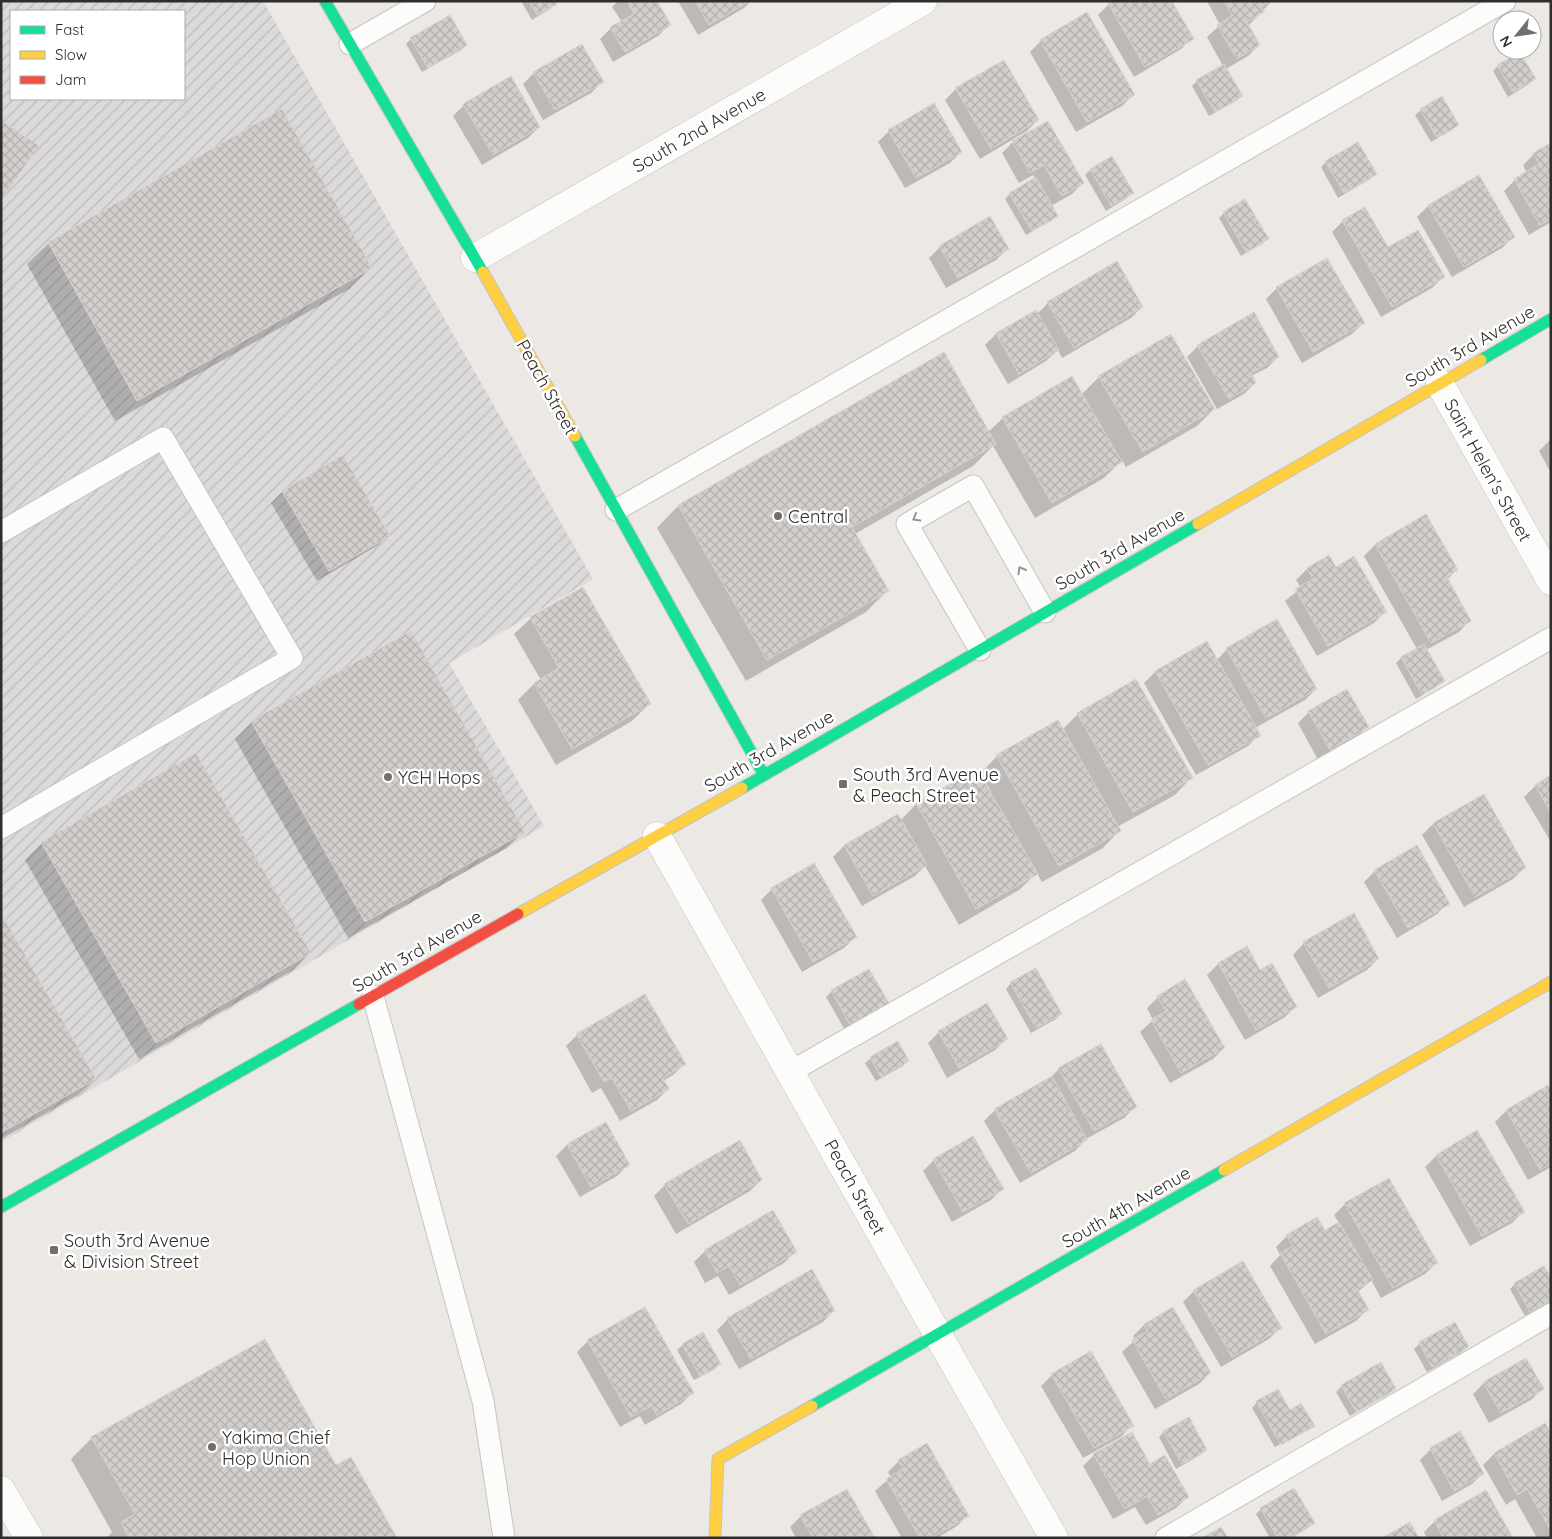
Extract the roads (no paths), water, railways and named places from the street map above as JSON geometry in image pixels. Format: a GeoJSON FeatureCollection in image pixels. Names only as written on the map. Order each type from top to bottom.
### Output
{"type":"FeatureCollection","features":[{"type":"Feature","properties":{"kind":"street","name":"Peach Street"},"geometry":{"type":"LineString","coordinates":[[326,1],[475,258],[764,775]]}},
{"type":"Feature","properties":{"kind":"street","name":"South 2nd Avenue"},"geometry":{"type":"LineString","coordinates":[[475,258],[924,1]]}},
{"type":"Feature","properties":{"kind":"street","name":"South 3rd Avenue"},"geometry":{"type":"LineString","coordinates":[[1,1207],[764,775],[1551,319]]}},
{"type":"Feature","properties":{"kind":"street","name":"Saint Helen's Street"},"geometry":{"type":"LineString","coordinates":[[1440,384],[1551,581]]}},
{"type":"Feature","properties":{"kind":"street","name":"Peach Street"},"geometry":{"type":"LineString","coordinates":[[657,836],[938,1336],[1054,1538]]}},
{"type":"Feature","properties":{"kind":"street","name":"South 4th Avenue"},"geometry":{"type":"LineString","coordinates":[[715,1538],[718,1459],[938,1336],[1551,982]]}},
{"type":"Feature","properties":{"kind":"street"},"geometry":{"type":"LineString","coordinates":[[1,1490],[29,1538]]}},
{"type":"Feature","properties":{"kind":"lane"},"geometry":{"type":"LineString","coordinates":[[350,44],[426,1]]}},
{"type":"Feature","properties":{"kind":"lane"},"geometry":{"type":"LineString","coordinates":[[616,510],[1505,1]]}},
{"type":"Feature","properties":{"kind":"lane"},"geometry":{"type":"LineString","coordinates":[[1,532],[163,438],[292,658],[1,828]]}},
{"type":"Feature","properties":{"kind":"lane"},"geometry":{"type":"LineString","coordinates":[[980,650],[907,524],[972,486],[1046,612]]}},
{"type":"Feature","properties":{"kind":"lane"},"geometry":{"type":"LineString","coordinates":[[790,1072],[1551,638]]}},
{"type":"Feature","properties":{"kind":"lane"},"geometry":{"type":"LineString","coordinates":[[373,996],[483,1401],[504,1538]]}},
{"type":"Feature","properties":{"kind":"lane"},"geometry":{"type":"LineString","coordinates":[[1166,1538],[1551,1314]]}},
{"type":"Feature","properties":{"kind":"place","name":"Central"},"geometry":{"type":"Point","coordinates":[778,516]}},
{"type":"Feature","properties":{"kind":"place","name":"YCH Hops"},"geometry":{"type":"Point","coordinates":[388,777]}},
{"type":"Feature","properties":{"kind":"place","name":"South 3rd Avenue & Peach Street"},"geometry":{"type":"Point","coordinates":[843,784]}},
{"type":"Feature","properties":{"kind":"place","name":"South 3rd Avenue & Division Street"},"geometry":{"type":"Point","coordinates":[54,1250]}},
{"type":"Feature","properties":{"kind":"place","name":"Yakima Chief Hop Union"},"geometry":{"type":"Point","coordinates":[212,1447]}}]}
